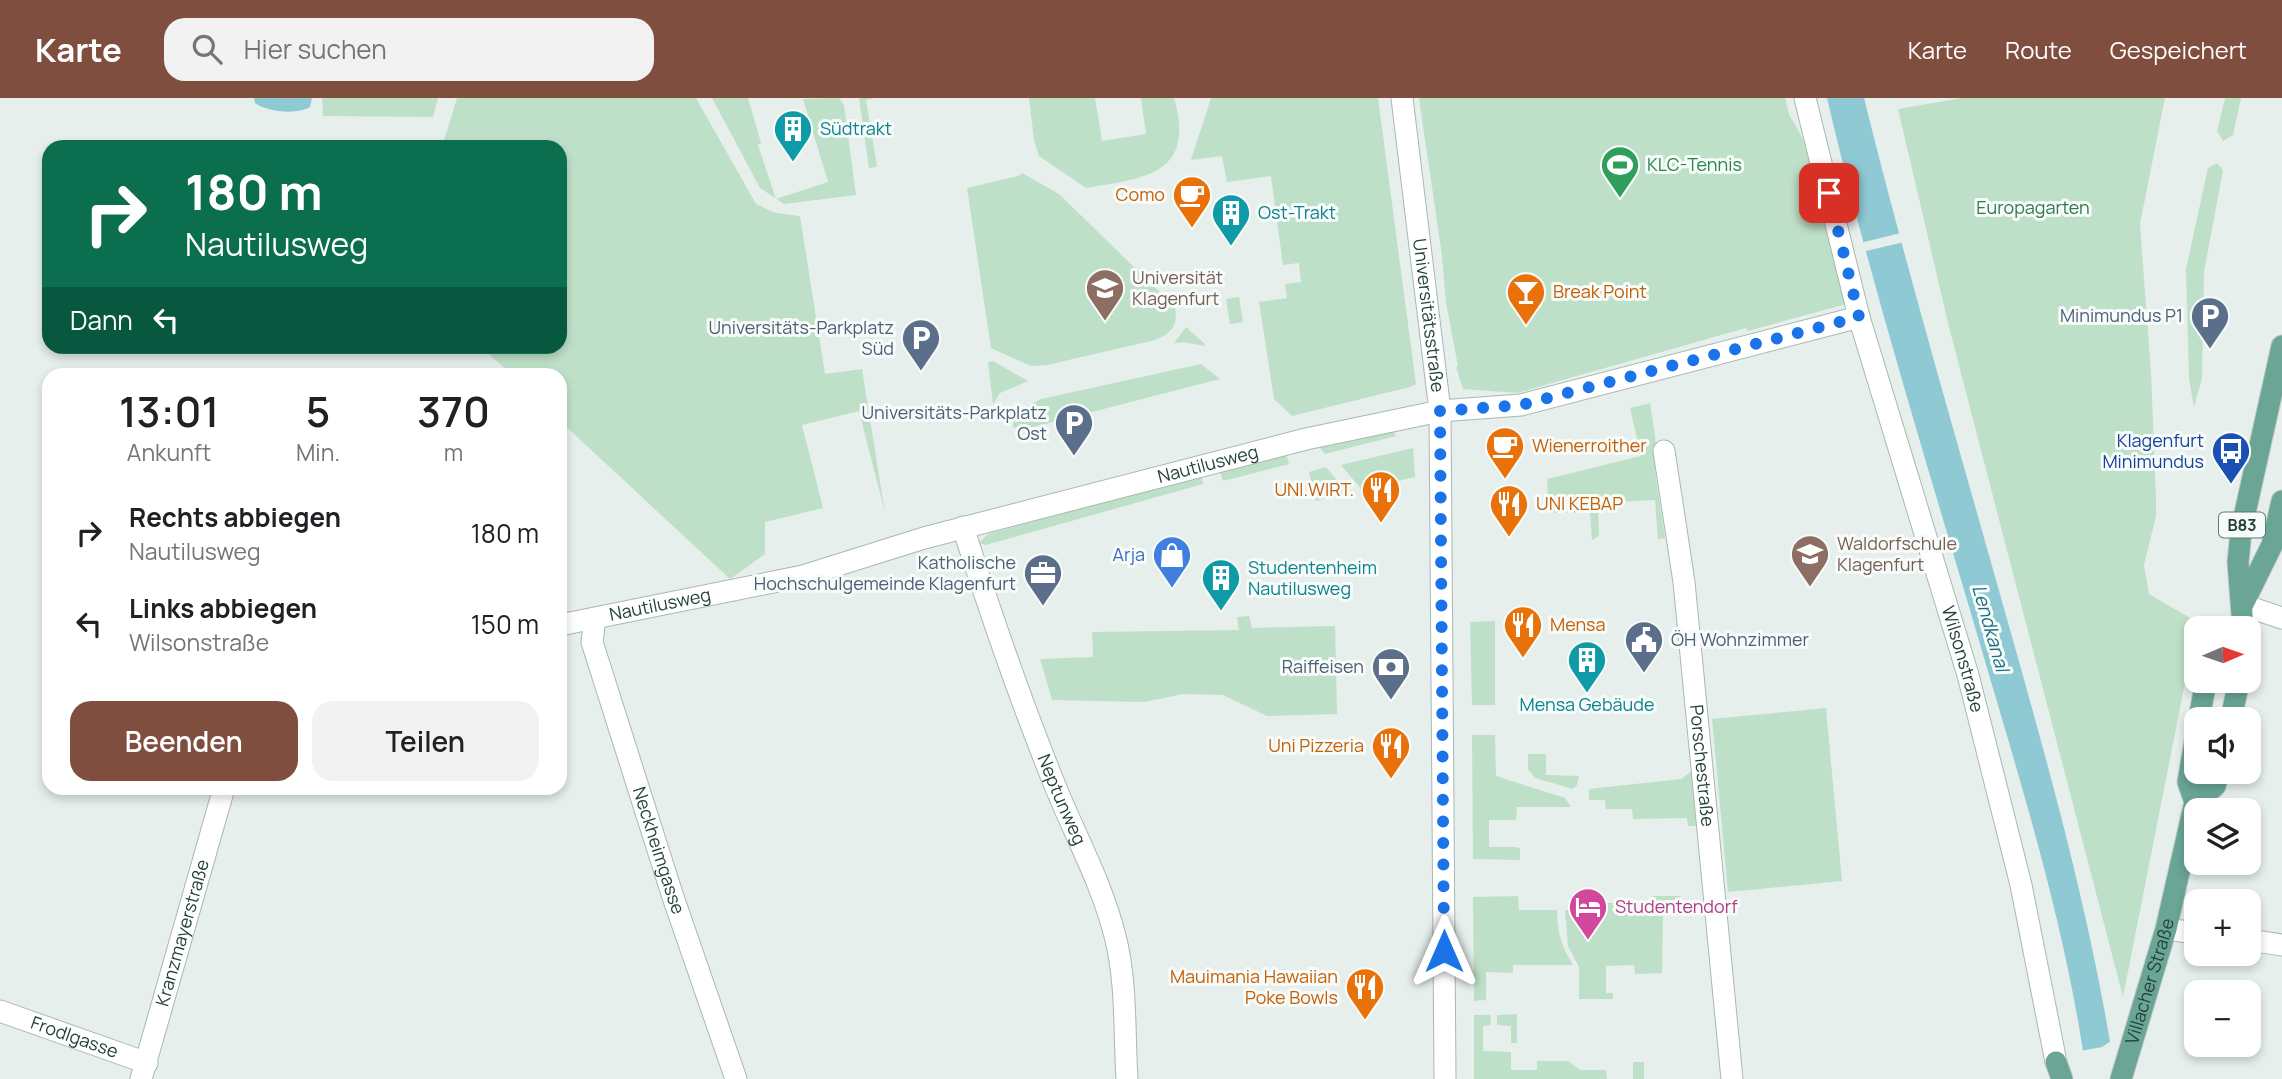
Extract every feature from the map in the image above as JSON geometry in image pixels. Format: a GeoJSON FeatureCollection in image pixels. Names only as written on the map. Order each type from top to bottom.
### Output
{"type":"FeatureCollection","features":[{"type":"Feature","properties":{"kind":"main road","name":"B83"},"geometry":{"type":"LineString","coordinates":[[2243,616],[2238,562],[2241,531],[2282,346]]}},
{"type":"Feature","properties":{"kind":"main road","name":"B83"},"geometry":{"type":"LineString","coordinates":[[2236,616],[2273,545],[2282,500]]}},
{"type":"Feature","properties":{"kind":"main road","name":"Villacher Straße"},"geometry":{"type":"LineString","coordinates":[[2201,798],[2216,784]]}},
{"type":"Feature","properties":{"kind":"main road","name":"Villacher Straße"},"geometry":{"type":"LineString","coordinates":[[2121,1079],[2166,929],[2184,851]]}},
{"type":"Feature","properties":{"kind":"street","name":"Universitätsstraße"},"geometry":{"type":"LineString","coordinates":[[1402,98],[1440,411],[1445,1079]]}},
{"type":"Feature","properties":{"kind":"street","name":"Wilsonstraße"},"geometry":{"type":"LineString","coordinates":[[1805,98],[1859,317],[1968,675],[2021,885],[2059,1073]]}},
{"type":"Feature","properties":{"kind":"street","name":"Nautilusweg"},"geometry":{"type":"LineString","coordinates":[[567,624],[803,576],[963,527],[1218,460],[1440,411],[1521,405],[1859,317]]}},
{"type":"Feature","properties":{"kind":"street","name":"Porschestraße"},"geometry":{"type":"LineString","coordinates":[[1664,451],[1684,582],[1732,1079]]}},
{"type":"Feature","properties":{"kind":"street","name":"Neptunweg"},"geometry":{"type":"LineString","coordinates":[[963,527],[1007,664],[1108,911],[1121,968],[1127,1079]]}},
{"type":"Feature","properties":{"kind":"street"},"geometry":{"type":"LineString","coordinates":[[2243,605],[2282,618]]}},
{"type":"Feature","properties":{"kind":"street","name":"Neckheimgasse"},"geometry":{"type":"LineString","coordinates":[[595,619],[592,642],[673,897],[736,1079]]}},
{"type":"Feature","properties":{"kind":"street","name":"Kranzmayerstraße"},"geometry":{"type":"LineString","coordinates":[[144,1071],[222,795]]}},
{"type":"Feature","properties":{"kind":"street"},"geometry":{"type":"LineString","coordinates":[[2166,929],[2184,931]]}},
{"type":"Feature","properties":{"kind":"street"},"geometry":{"type":"LineString","coordinates":[[2261,942],[2282,945]]}},
{"type":"Feature","properties":{"kind":"street","name":"Frodlgasse"},"geometry":{"type":"LineString","coordinates":[[0,1011],[144,1071]]}},
{"type":"Feature","properties":{"kind":"green space"},"geometry":{"type":"Polygon","coordinates":[[[322,98],[438,98],[433,117],[323,116],[322,98]]]}},
{"type":"Feature","properties":{"kind":"green space"},"geometry":{"type":"Polygon","coordinates":[[[457,98],[696,98],[756,204],[776,213],[800,216],[825,374],[862,369],[885,513],[859,411],[802,425],[823,508],[765,522],[765,554],[730,579],[567,428],[567,368],[504,368],[489,354],[567,354],[567,140],[444,140],[457,98]]]}},
{"type":"Feature","properties":{"kind":"green space"},"geometry":{"type":"Polygon","coordinates":[[[712,98],[748,98],[761,143],[758,145],[776,199],[760,188],[712,98]]]}},
{"type":"Feature","properties":{"kind":"green space"},"geometry":{"type":"Polygon","coordinates":[[[839,98],[844,105],[856,195],[784,204],[776,199],[828,182],[803,99],[839,98]]]}},
{"type":"Feature","properties":{"kind":"green space"},"geometry":{"type":"Polygon","coordinates":[[[859,98],[875,98],[866,100],[877,167],[869,168],[859,98]]]}},
{"type":"Feature","properties":{"kind":"green space"},"geometry":{"type":"Polygon","coordinates":[[[1029,98],[1095,98],[1102,141],[1146,134],[1141,98],[1174,98],[1179,124],[1178,143],[1171,158],[1146,175],[1086,188],[1039,156],[1034,140],[1029,98]]]}},
{"type":"Feature","properties":{"kind":"green space"},"geometry":{"type":"Polygon","coordinates":[[[1211,98],[1378,98],[1416,384],[1292,416],[1274,399],[1259,302],[1287,298],[1285,284],[1301,282],[1299,263],[1283,265],[1271,176],[1227,182],[1222,156],[1191,160],[1211,98]]]}},
{"type":"Feature","properties":{"kind":"green space","name":"KLC-Tennis"},"geometry":{"type":"Polygon","coordinates":[[[1419,98],[1785,98],[1789,114],[1803,139],[1850,303],[1748,331],[1746,328],[1517,393],[1463,389],[1456,367],[1458,366],[1446,303],[1442,256],[1419,98]]]}},
{"type":"Feature","properties":{"kind":"green space","name":"Europagarten"},"geometry":{"type":"Polygon","coordinates":[[[1962,98],[2165,98],[2140,224],[2151,374],[2156,500],[2156,516],[2144,565],[2149,594],[2187,616],[2184,616],[2184,688],[2123,997],[1949,327],[1898,109],[1962,98]]]}},
{"type":"Feature","properties":{"kind":"green space"},"geometry":{"type":"Polygon","coordinates":[[[2225,98],[2241,98],[2233,135],[2223,141],[2217,131],[2225,98]]]}},
{"type":"Feature","properties":{"kind":"green space"},"geometry":{"type":"Polygon","coordinates":[[[2217,163],[2223,170],[2204,272],[2202,378],[2194,407],[2189,379],[2186,269],[2208,168],[2217,163]]]}},
{"type":"Feature","properties":{"kind":"green space"},"geometry":{"type":"Polygon","coordinates":[[[1022,173],[1059,194],[1175,307],[1175,324],[1170,331],[1155,340],[1047,365],[1031,366],[991,348],[967,188],[1022,173]]]}},
{"type":"Feature","properties":{"kind":"green space"},"geometry":{"type":"Polygon","coordinates":[[[1239,297],[1243,322],[1230,324],[1226,299],[1239,297]]]}},
{"type":"Feature","properties":{"kind":"green space"},"geometry":{"type":"Polygon","coordinates":[[[1186,327],[1204,343],[1205,346],[1174,343],[1186,327]]]}},
{"type":"Feature","properties":{"kind":"green space"},"geometry":{"type":"Polygon","coordinates":[[[993,361],[1028,381],[1000,393],[993,404],[988,362],[993,361]]]}},
{"type":"Feature","properties":{"kind":"green space"},"geometry":{"type":"Polygon","coordinates":[[[1201,364],[1220,379],[1022,430],[1013,427],[1014,413],[1041,399],[1201,364]]]}},
{"type":"Feature","properties":{"kind":"green space"},"geometry":{"type":"Polygon","coordinates":[[[1650,403],[1660,470],[1655,471],[1665,538],[1658,539],[1655,500],[1598,503],[1599,536],[1592,540],[1590,512],[1549,513],[1547,479],[1641,456],[1630,408],[1650,403]]]}},
{"type":"Feature","properties":{"kind":"green space"},"geometry":{"type":"Polygon","coordinates":[[[1392,428],[1396,436],[1325,454],[1318,446],[1392,428]]]}},
{"type":"Feature","properties":{"kind":"green space"},"geometry":{"type":"Polygon","coordinates":[[[1413,448],[1415,477],[1361,489],[1341,465],[1413,448]]]}},
{"type":"Feature","properties":{"kind":"green space"},"geometry":{"type":"Polygon","coordinates":[[[1286,454],[1289,464],[1223,481],[1220,471],[1286,454]]]}},
{"type":"Feature","properties":{"kind":"green space"},"geometry":{"type":"Polygon","coordinates":[[[1326,467],[1347,493],[1316,501],[1309,472],[1326,467]]]}},
{"type":"Feature","properties":{"kind":"green space"},"geometry":{"type":"Polygon","coordinates":[[[1201,474],[1203,484],[986,545],[979,543],[988,534],[1201,474]]]}},
{"type":"Feature","properties":{"kind":"green space"},"geometry":{"type":"Polygon","coordinates":[[[1249,616],[1252,628],[1335,626],[1337,714],[1267,716],[1223,695],[1183,694],[1144,702],[1052,700],[1040,659],[1093,657],[1092,632],[1239,630],[1237,617],[1249,616]]]}},
{"type":"Feature","properties":{"kind":"green space"},"geometry":{"type":"Polygon","coordinates":[[[1495,621],[1495,705],[1472,705],[1470,622],[1495,621]]]}},
{"type":"Feature","properties":{"kind":"green space"},"geometry":{"type":"Polygon","coordinates":[[[1826,708],[1842,881],[1728,892],[1712,719],[1826,708]]]}},
{"type":"Feature","properties":{"kind":"green space"},"geometry":{"type":"Polygon","coordinates":[[[1472,735],[1495,735],[1496,776],[1565,798],[1571,807],[1517,807],[1516,820],[1489,820],[1489,847],[1516,847],[1520,849],[1520,860],[1473,859],[1472,735]]]}},
{"type":"Feature","properties":{"kind":"green space"},"geometry":{"type":"Polygon","coordinates":[[[1528,754],[1546,754],[1546,775],[1579,776],[1577,785],[1573,789],[1535,778],[1528,769],[1528,754]]]}},
{"type":"Feature","properties":{"kind":"green space"},"geometry":{"type":"Polygon","coordinates":[[[1693,770],[1698,826],[1688,826],[1687,818],[1633,819],[1632,809],[1606,809],[1605,800],[1589,800],[1589,789],[1681,779],[1693,770]]]}},
{"type":"Feature","properties":{"kind":"green space"},"geometry":{"type":"Polygon","coordinates":[[[1518,896],[1519,910],[1557,910],[1561,939],[1573,965],[1513,965],[1513,973],[1486,972],[1486,1000],[1474,1001],[1473,897],[1518,896]]]}},
{"type":"Feature","properties":{"kind":"green space"},"geometry":{"type":"Polygon","coordinates":[[[1653,896],[1680,896],[1679,911],[1663,914],[1662,973],[1635,974],[1634,965],[1606,966],[1606,993],[1613,993],[1613,999],[1579,999],[1579,967],[1568,946],[1565,910],[1597,911],[1598,903],[1652,903],[1653,896]]]}},
{"type":"Feature","properties":{"kind":"green space"},"geometry":{"type":"Polygon","coordinates":[[[1517,1014],[1517,1043],[1511,1043],[1511,1026],[1497,1025],[1497,1015],[1517,1014]]]}},
{"type":"Feature","properties":{"kind":"green space"},"geometry":{"type":"Polygon","coordinates":[[[1474,1015],[1490,1015],[1491,1025],[1483,1026],[1483,1051],[1511,1052],[1511,1070],[1537,1070],[1537,1061],[1568,1061],[1580,1070],[1606,1070],[1607,1079],[1474,1079],[1474,1015]]]}},
{"type":"Feature","properties":{"kind":"green space"},"geometry":{"type":"Polygon","coordinates":[[[1633,1062],[1644,1062],[1644,1079],[1633,1079],[1633,1062]]]}},
{"type":"Feature","properties":{"kind":"water"},"geometry":{"type":"Polygon","coordinates":[[[254,98],[312,98],[310,107],[290,112],[260,106],[255,103],[254,98]]]}},
{"type":"Feature","properties":{"kind":"water","name":"Lendkanal"},"geometry":{"type":"Polygon","coordinates":[[[1827,98],[1864,98],[2068,844],[2095,960],[2116,1079],[2087,1079],[2070,978],[2046,877],[1884,317],[1827,98]]]}},
{"type":"Feature","properties":{"kind":"pier"},"geometry":{"type":"Polygon","coordinates":[[[1901,233],[1904,242],[1862,252],[1860,243],[1901,233]]]}},
{"type":"Feature","properties":{"kind":"pier"},"geometry":{"type":"Polygon","coordinates":[[[2114,1039],[2120,1079],[2083,1079],[2080,1051],[2102,1047],[2114,1039]]]}},
{"type":"Feature","properties":{"kind":"place","name":"Südtrakt"},"geometry":{"type":"Point","coordinates":[793,163]}},
{"type":"Feature","properties":{"kind":"place","name":"KLC-Tennis"},"geometry":{"type":"Point","coordinates":[1620,199]}},
{"type":"Feature","properties":{"kind":"place","name":"Como"},"geometry":{"type":"Point","coordinates":[1192,229]}},
{"type":"Feature","properties":{"kind":"place","name":"Ost-Trakt"},"geometry":{"type":"Point","coordinates":[1231,247]}},
{"type":"Feature","properties":{"kind":"place","name":"Universität Klagenfurt"},"geometry":{"type":"Point","coordinates":[1105,322]}},
{"type":"Feature","properties":{"kind":"place","name":"Break Point"},"geometry":{"type":"Point","coordinates":[1526,326]}},
{"type":"Feature","properties":{"kind":"place","name":"Minimundus P1"},"geometry":{"type":"Point","coordinates":[2210,350]}},
{"type":"Feature","properties":{"kind":"place","name":"Universitäts-Parkplatz Süd"},"geometry":{"type":"Point","coordinates":[921,372]}},
{"type":"Feature","properties":{"kind":"place","name":"Universitäts-Parkplatz Ost"},"geometry":{"type":"Point","coordinates":[1074,457]}},
{"type":"Feature","properties":{"kind":"place","name":"Wienerroither"},"geometry":{"type":"Point","coordinates":[1505,480]}},
{"type":"Feature","properties":{"kind":"place","name":"Klagenfurt Minimundus"},"geometry":{"type":"Point","coordinates":[2231,485]}},
{"type":"Feature","properties":{"kind":"place","name":"UNI.WIRT."},"geometry":{"type":"Point","coordinates":[1381,524]}},
{"type":"Feature","properties":{"kind":"place","name":"UNI KEBAP"},"geometry":{"type":"Point","coordinates":[1509,538]}},
{"type":"Feature","properties":{"kind":"place","name":"Waldorfschule Klagenfurt"},"geometry":{"type":"Point","coordinates":[1810,588]}},
{"type":"Feature","properties":{"kind":"place","name":"Arja"},"geometry":{"type":"Point","coordinates":[1172,589]}},
{"type":"Feature","properties":{"kind":"place","name":"Katholische Hochschulgemeinde Klagenfurt"},"geometry":{"type":"Point","coordinates":[1043,607]}},
{"type":"Feature","properties":{"kind":"place","name":"Studentenheim Nautilusweg"},"geometry":{"type":"Point","coordinates":[1221,612]}},
{"type":"Feature","properties":{"kind":"place","name":"Mensa"},"geometry":{"type":"Point","coordinates":[1523,659]}},
{"type":"Feature","properties":{"kind":"place","name":"ÖH Wohnzimmer"},"geometry":{"type":"Point","coordinates":[1644,674]}},
{"type":"Feature","properties":{"kind":"place","name":"Mensa Gebäude"},"geometry":{"type":"Point","coordinates":[1587,694]}},
{"type":"Feature","properties":{"kind":"place","name":"Raiffeisen"},"geometry":{"type":"Point","coordinates":[1391,701]}},
{"type":"Feature","properties":{"kind":"place","name":"Uni Pizzeria"},"geometry":{"type":"Point","coordinates":[1391,780]}},
{"type":"Feature","properties":{"kind":"place","name":"Studentendorf"},"geometry":{"type":"Point","coordinates":[1588,941]}},
{"type":"Feature","properties":{"kind":"place","name":"Mauimania Hawaiian Poke Bowls"},"geometry":{"type":"Point","coordinates":[1365,1021]}},
{"type":"Feature","properties":{"kind":"route"},"geometry":{"type":"LineString","coordinates":[[1444,951],[1440,411],[1521,405],[1650,369],[1859,317],[1829,193]]}}]}
